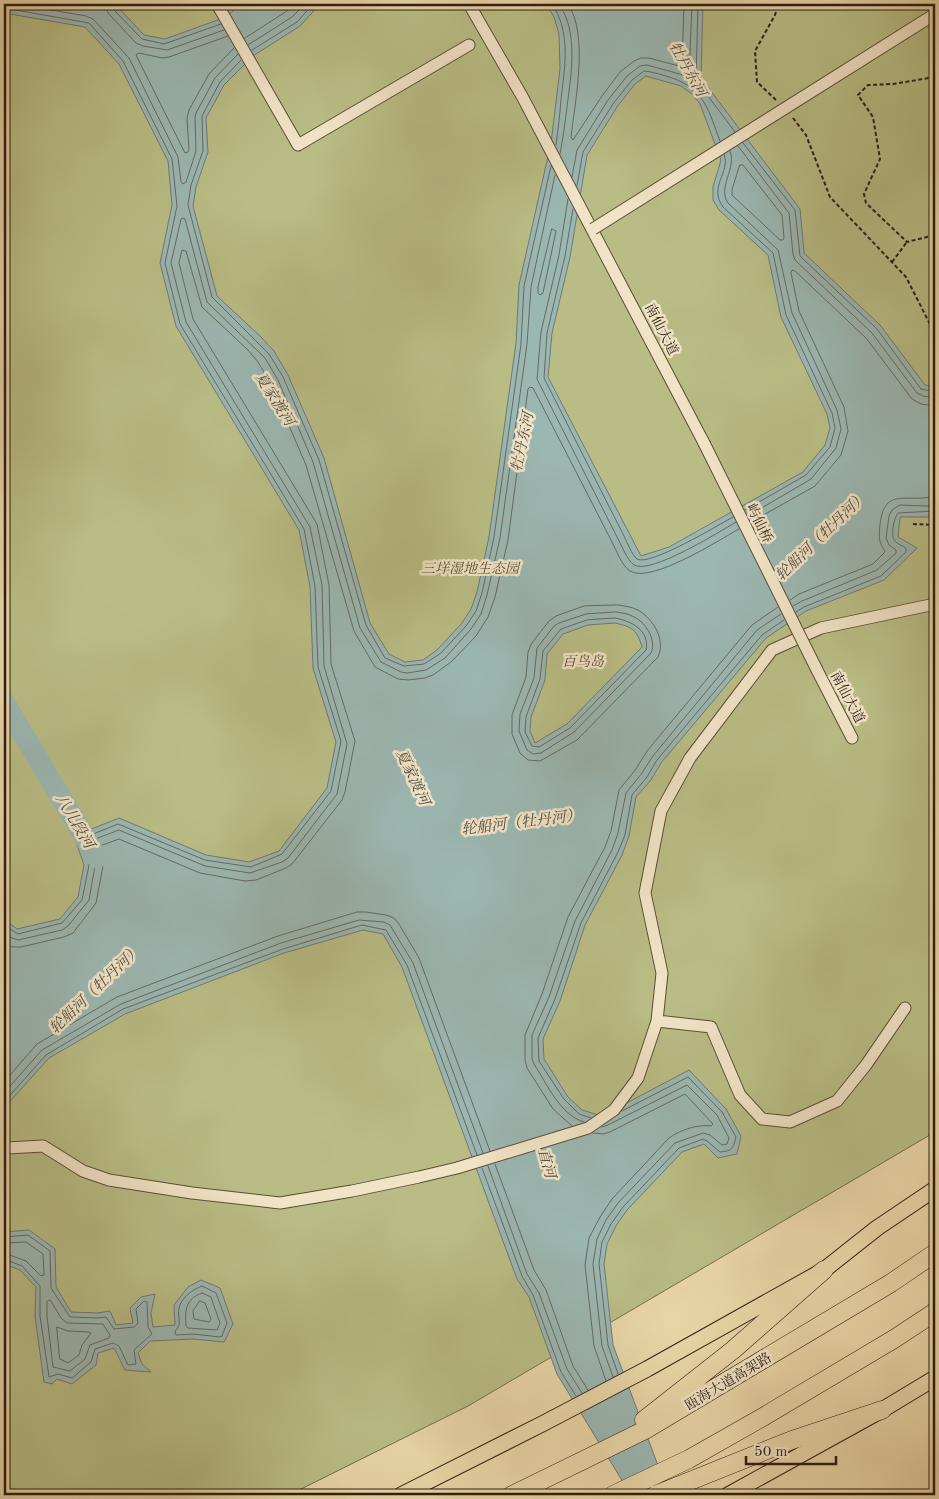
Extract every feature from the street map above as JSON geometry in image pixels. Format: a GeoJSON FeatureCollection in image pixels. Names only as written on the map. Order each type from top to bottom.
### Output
{"type":"FeatureCollection","features":[{"type":"Feature","properties":{"kind":"highway","name":"瓯海大道高架路"},"geometry":{"type":"LineString","coordinates":[[664,1412],[746,1370],[891,1283],[935,1253]]}},
{"type":"Feature","properties":{"kind":"highway"},"geometry":{"type":"LineString","coordinates":[[512,1495],[574,1465],[640,1423],[664,1412],[824,1270]]}},
{"type":"Feature","properties":{"kind":"highway"},"geometry":{"type":"LineString","coordinates":[[613,1495],[689,1459],[763,1417],[894,1339],[935,1312]]}},
{"type":"Feature","properties":{"kind":"highway"},"geometry":{"type":"LineString","coordinates":[[655,1495],[792,1440],[882,1410]]}},
{"type":"Feature","properties":{"kind":"main road"},"geometry":{"type":"LineString","coordinates":[[401,1495],[647,1369],[824,1270],[877,1228],[935,1189]]}},
{"type":"Feature","properties":{"kind":"main road"},"geometry":{"type":"LineString","coordinates":[[728,1495],[882,1410],[935,1378]]}},
{"type":"Feature","properties":{"kind":"street"},"geometry":{"type":"LineString","coordinates":[[217,4],[298,145],[468,45]]}},
{"type":"Feature","properties":{"kind":"street","name":"南仙大道"},"geometry":{"type":"LineString","coordinates":[[469,4],[524,98],[704,443]]}},
{"type":"Feature","properties":{"kind":"street"},"geometry":{"type":"LineString","coordinates":[[593,229],[935,14]]}},
{"type":"Feature","properties":{"kind":"street","name":"屿仙桥"},"geometry":{"type":"LineString","coordinates":[[704,443],[817,670]]}},
{"type":"Feature","properties":{"kind":"street"},"geometry":{"type":"LineString","coordinates":[[4,1152],[7,1148],[43,1146],[83,1171],[109,1180],[192,1193],[280,1203],[352,1191],[457,1168],[588,1128],[614,1110],[638,1078],[657,1021],[662,973],[645,893],[661,811],[690,758],[772,650],[821,628],[935,603]]}},
{"type":"Feature","properties":{"kind":"street","name":"南仙大道"},"geometry":{"type":"LineString","coordinates":[[817,670],[852,738]]}},
{"type":"Feature","properties":{"kind":"street"},"geometry":{"type":"LineString","coordinates":[[657,1021],[711,1026],[740,1095],[762,1119],[790,1122],[837,1101],[866,1065],[905,1008]]}},
{"type":"Feature","properties":{"kind":"path"},"geometry":{"type":"LineString","coordinates":[[778,4],[775,14],[755,51],[758,82],[781,105]]}},
{"type":"Feature","properties":{"kind":"path"},"geometry":{"type":"LineString","coordinates":[[907,242],[866,203],[864,194],[880,159],[872,116],[858,95],[868,86],[893,84],[935,76]]}},
{"type":"Feature","properties":{"kind":"path"},"geometry":{"type":"LineString","coordinates":[[792,116],[806,135],[830,197],[906,277],[935,334]]}},
{"type":"Feature","properties":{"kind":"path"},"geometry":{"type":"LineString","coordinates":[[892,262],[907,242],[927,237],[935,232]]}},
{"type":"Feature","properties":{"kind":"path"},"geometry":{"type":"LineString","coordinates":[[913,524],[935,525]]}},
{"type":"Feature","properties":{"kind":"green space","name":"三垟湿地生态园"},"geometry":{"type":"Polygon","coordinates":[[[4,4],[935,4],[935,1132],[468,1406],[289,1495],[4,1495],[4,4]]]}},
{"type":"Feature","properties":{"kind":"water"},"geometry":{"type":"Polygon","coordinates":[[[4,4],[115,4],[144,35],[165,39],[226,17],[241,4],[320,4],[300,26],[253,56],[224,85],[206,118],[208,152],[196,187],[193,206],[217,296],[274,351],[288,375],[324,458],[370,623],[389,654],[405,662],[423,660],[437,650],[462,623],[471,609],[477,592],[489,537],[516,343],[519,285],[551,143],[560,69],[559,34],[554,17],[546,4],[703,4],[701,78],[800,209],[804,253],[880,325],[925,385],[935,387],[935,515],[928,517],[900,517],[898,537],[917,548],[884,580],[806,611],[766,638],[661,763],[651,780],[636,797],[629,836],[622,855],[585,925],[560,1001],[543,1039],[544,1059],[568,1097],[582,1110],[602,1116],[689,1070],[726,1109],[741,1136],[737,1154],[718,1158],[704,1144],[682,1152],[627,1210],[607,1244],[604,1264],[613,1345],[669,1495],[631,1495],[557,1374],[529,1297],[517,1279],[402,967],[383,934],[363,930],[284,953],[125,1014],[49,1058],[4,1108],[4,919],[17,929],[60,919],[78,897],[84,865],[74,836],[119,818],[206,855],[249,862],[279,851],[327,788],[336,742],[313,668],[310,586],[299,530],[176,326],[160,263],[172,205],[168,161],[119,64],[85,27],[4,13],[4,4]],[[646,76],[635,84],[617,107],[587,155],[570,257],[552,333],[548,377],[641,556],[669,547],[803,472],[825,445],[830,428],[827,414],[781,317],[768,255],[719,210],[713,200],[713,187],[721,160],[700,104],[692,94],[681,86],[646,76]],[[615,623],[588,625],[563,634],[547,654],[545,680],[531,717],[530,731],[535,743],[567,724],[642,647],[633,630],[615,623]]]}},
{"type":"Feature","properties":{"kind":"water"},"geometry":{"type":"Polygon","coordinates":[[[29,1230],[55,1249],[56,1287],[71,1312],[98,1313],[110,1311],[116,1325],[133,1323],[130,1308],[141,1297],[155,1294],[151,1313],[153,1327],[175,1325],[174,1305],[188,1287],[201,1280],[220,1288],[233,1324],[224,1342],[193,1339],[150,1341],[138,1353],[142,1364],[151,1372],[125,1370],[114,1348],[98,1353],[96,1365],[72,1384],[57,1379],[52,1384],[44,1382],[35,1316],[36,1287],[20,1270],[4,1264],[4,1232],[29,1230]]]}},
{"type":"Feature","properties":{"kind":"waterway","name":"八儿段河"},"geometry":{"type":"LineString","coordinates":[[4,702],[97,858]]}},
{"type":"Feature","properties":{"kind":"water label","name":"牡丹东河"},"geometry":{"type":"Point","coordinates":[688,69]}},
{"type":"Feature","properties":{"kind":"water label","name":"夏家渡河"},"geometry":{"type":"Point","coordinates":[275,399]}},
{"type":"Feature","properties":{"kind":"water label","name":"牡丹东河"},"geometry":{"type":"Point","coordinates":[522,442]}},
{"type":"Feature","properties":{"kind":"water label","name":"轮船河（牡丹河）"},"geometry":{"type":"Point","coordinates":[821,536]}},
{"type":"Feature","properties":{"kind":"water label","name":"夏家渡河"},"geometry":{"type":"Point","coordinates":[413,777]}},
{"type":"Feature","properties":{"kind":"water label","name":"轮船河（牡丹河）"},"geometry":{"type":"Point","coordinates":[521,822]}},
{"type":"Feature","properties":{"kind":"water label","name":"轮船河（牡丹河）"},"geometry":{"type":"Point","coordinates":[95,989]}},
{"type":"Feature","properties":{"kind":"water label","name":"直河"},"geometry":{"type":"Point","coordinates":[547,1163]}},
{"type":"Feature","properties":{"kind":"park label","name":"百鸟岛"},"geometry":{"type":"Point","coordinates":[583,661]}}]}
